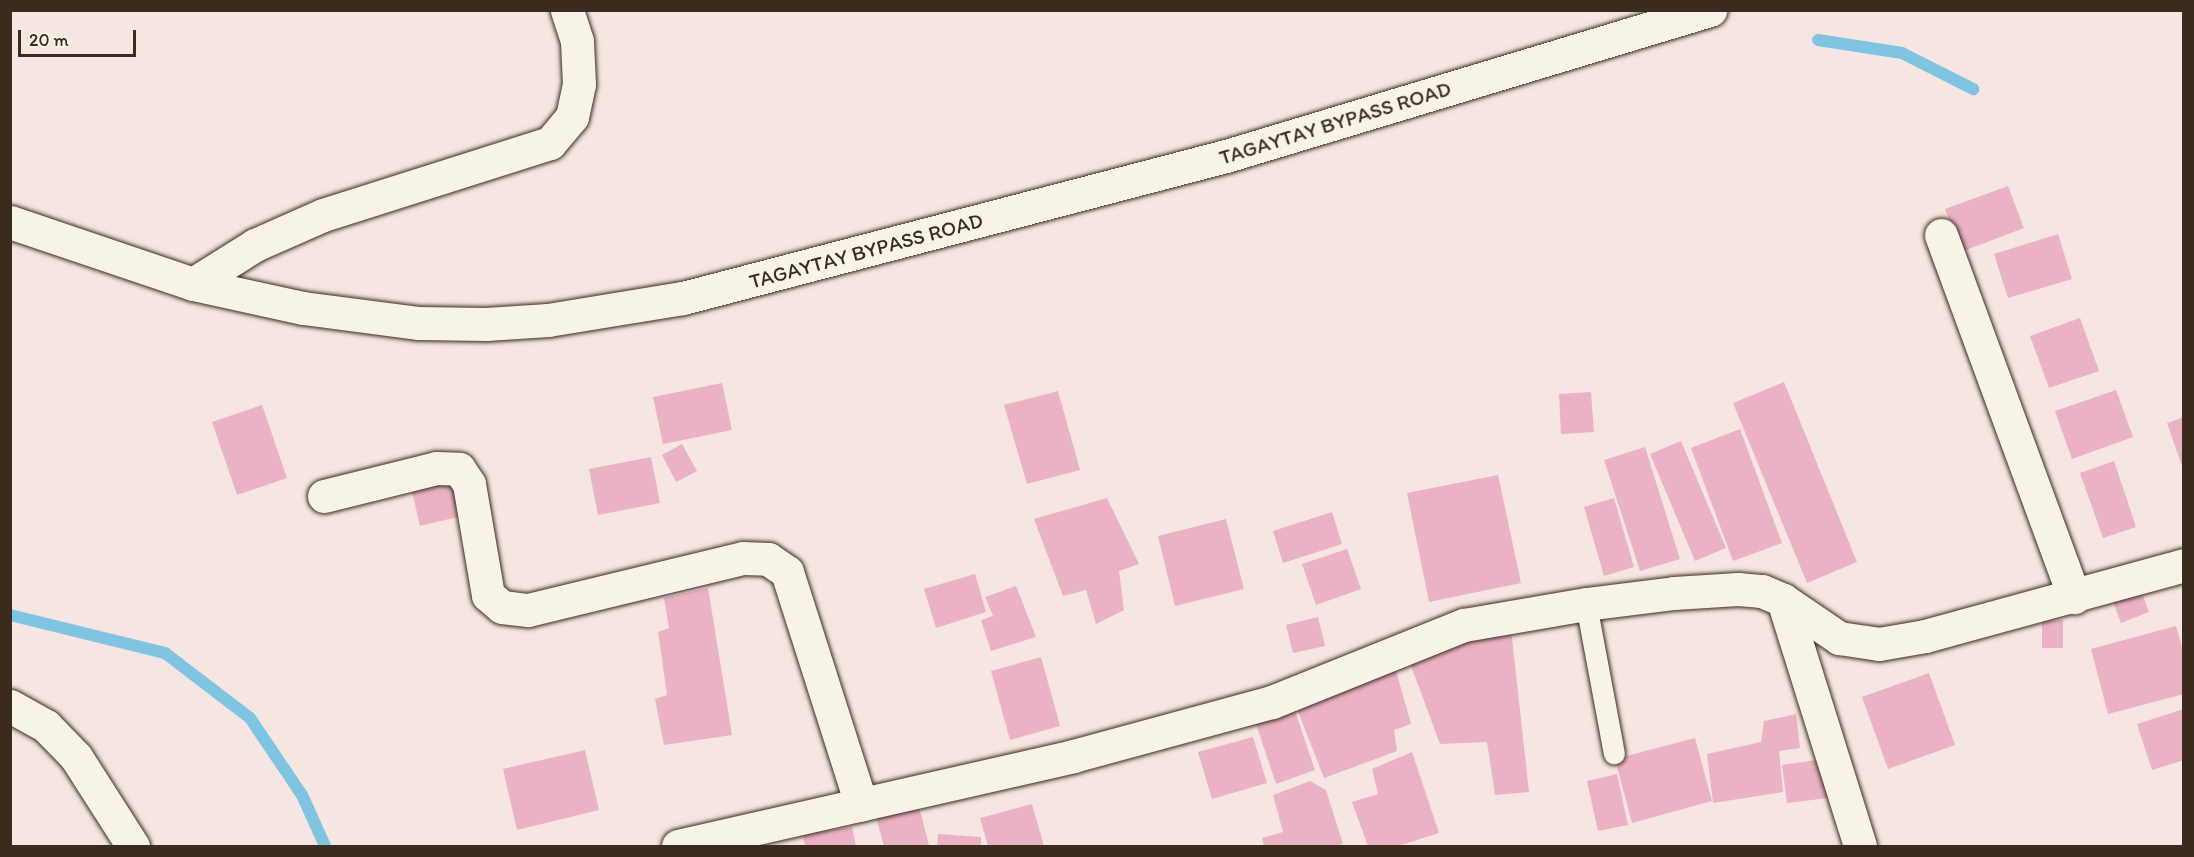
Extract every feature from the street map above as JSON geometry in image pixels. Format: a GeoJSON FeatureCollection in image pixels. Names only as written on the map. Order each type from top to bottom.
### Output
{"type":"FeatureCollection","features":[{"type":"Feature","properties":{"kind":"street"},"geometry":{"type":"LineString","coordinates":[[193,285],[255,245],[323,215],[550,142],[572,117],[579,84],[577,41],[567,10]]}},
{"type":"Feature","properties":{"kind":"street","name":"TAGAYTAY BYPASS ROAD"},"geometry":{"type":"LineString","coordinates":[[10,222],[193,285],[303,308],[419,323],[486,324],[548,320],[615,311],[694,295],[1226,156],[1710,10]]}},
{"type":"Feature","properties":{"kind":"street"},"geometry":{"type":"LineString","coordinates":[[1941,235],[2074,597]]}},
{"type":"Feature","properties":{"kind":"street"},"geometry":{"type":"LineString","coordinates":[[324,496],[436,468],[459,469],[469,484],[488,595],[502,607],[528,610],[743,558],[768,559],[787,572],[861,804]]}},
{"type":"Feature","properties":{"kind":"street"},"geometry":{"type":"LineString","coordinates":[[678,846],[1073,756],[1272,702],[1464,625],[1586,604],[1674,593],[1738,589],[1762,591],[1783,600],[1839,638],[1879,644],[1925,636],[2184,565]]}},
{"type":"Feature","properties":{"kind":"street"},"geometry":{"type":"LineString","coordinates":[[1783,600],[1860,846]]}},
{"type":"Feature","properties":{"kind":"street"},"geometry":{"type":"LineString","coordinates":[[10,706],[46,726],[76,757],[134,846]]}},
{"type":"Feature","properties":{"kind":"lane"},"geometry":{"type":"LineString","coordinates":[[1586,604],[1614,753]]}},
{"type":"Feature","properties":{"kind":"building"},"geometry":{"type":"Polygon","coordinates":[[[2008,186],[2024,228],[1961,252],[1945,209],[2008,186]]]}},
{"type":"Feature","properties":{"kind":"building"},"geometry":{"type":"Polygon","coordinates":[[[2058,234],[2072,279],[2008,298],[1994,254],[2058,234]]]}},
{"type":"Feature","properties":{"kind":"building"},"geometry":{"type":"Polygon","coordinates":[[[2080,318],[2099,371],[2049,388],[2030,336],[2080,318]]]}},
{"type":"Feature","properties":{"kind":"building"},"geometry":{"type":"Polygon","coordinates":[[[1784,382],[1857,562],[1807,583],[1733,403],[1784,382]]]}},
{"type":"Feature","properties":{"kind":"building"},"geometry":{"type":"Polygon","coordinates":[[[722,383],[732,430],[663,444],[653,397],[722,383]]]}},
{"type":"Feature","properties":{"kind":"building"},"geometry":{"type":"Polygon","coordinates":[[[2116,390],[2133,437],[2072,459],[2055,411],[2116,390]]]}},
{"type":"Feature","properties":{"kind":"building"},"geometry":{"type":"Polygon","coordinates":[[[1058,391],[1080,470],[1027,484],[1004,405],[1058,391]]]}},
{"type":"Feature","properties":{"kind":"building"},"geometry":{"type":"Polygon","coordinates":[[[1591,392],[1594,432],[1561,434],[1559,394],[1591,392]]]}},
{"type":"Feature","properties":{"kind":"building"},"geometry":{"type":"Polygon","coordinates":[[[262,405],[287,478],[237,495],[212,422],[262,405]]]}},
{"type":"Feature","properties":{"kind":"building"},"geometry":{"type":"Polygon","coordinates":[[[2184,417],[2184,469],[2183,469],[2167,423],[2184,417]]]}},
{"type":"Feature","properties":{"kind":"building"},"geometry":{"type":"Polygon","coordinates":[[[1740,429],[1782,543],[1733,561],[1691,448],[1740,429]]]}},
{"type":"Feature","properties":{"kind":"building"},"geometry":{"type":"Polygon","coordinates":[[[1681,441],[1726,548],[1695,561],[1650,454],[1681,441]]]}},
{"type":"Feature","properties":{"kind":"building"},"geometry":{"type":"Polygon","coordinates":[[[682,444],[697,471],[676,482],[662,455],[682,444]]]}},
{"type":"Feature","properties":{"kind":"building"},"geometry":{"type":"Polygon","coordinates":[[[1645,447],[1680,559],[1640,571],[1604,460],[1645,447]]]}},
{"type":"Feature","properties":{"kind":"building"},"geometry":{"type":"Polygon","coordinates":[[[651,457],[660,503],[598,515],[589,469],[651,457]]]}},
{"type":"Feature","properties":{"kind":"building"},"geometry":{"type":"Polygon","coordinates":[[[2114,461],[2136,527],[2103,538],[2080,473],[2114,461]]]}},
{"type":"Feature","properties":{"kind":"building"},"geometry":{"type":"Polygon","coordinates":[[[1498,475],[1521,583],[1429,602],[1407,493],[1498,475]]]}},
{"type":"Feature","properties":{"kind":"building"},"geometry":{"type":"Polygon","coordinates":[[[453,477],[462,516],[420,526],[411,487],[453,477]]]}},
{"type":"Feature","properties":{"kind":"building"},"geometry":{"type":"Polygon","coordinates":[[[1107,498],[1139,564],[1119,571],[1124,610],[1096,624],[1086,590],[1063,596],[1034,519],[1107,498]]]}},
{"type":"Feature","properties":{"kind":"building"},"geometry":{"type":"Polygon","coordinates":[[[1614,498],[1634,567],[1604,576],[1584,507],[1614,498]]]}},
{"type":"Feature","properties":{"kind":"building"},"geometry":{"type":"Polygon","coordinates":[[[1332,512],[1342,544],[1283,563],[1273,531],[1332,512]]]}},
{"type":"Feature","properties":{"kind":"building"},"geometry":{"type":"Polygon","coordinates":[[[1226,519],[1244,589],[1175,606],[1158,536],[1226,519]]]}},
{"type":"Feature","properties":{"kind":"building"},"geometry":{"type":"Polygon","coordinates":[[[1347,549],[1361,589],[1316,605],[1302,564],[1347,549]]]}},
{"type":"Feature","properties":{"kind":"building"},"geometry":{"type":"Polygon","coordinates":[[[975,574],[986,612],[936,628],[924,589],[975,574]]]}},
{"type":"Feature","properties":{"kind":"building"},"geometry":{"type":"Polygon","coordinates":[[[2137,580],[2149,612],[2121,623],[2109,592],[2137,580]]]}},
{"type":"Feature","properties":{"kind":"building"},"geometry":{"type":"Polygon","coordinates":[[[1016,586],[1036,637],[991,651],[981,620],[993,616],[985,597],[1016,586]]]}},
{"type":"Feature","properties":{"kind":"building"},"geometry":{"type":"Polygon","coordinates":[[[708,588],[732,735],[664,745],[655,699],[667,695],[658,632],[669,628],[664,598],[708,588]]]}},
{"type":"Feature","properties":{"kind":"building"},"geometry":{"type":"Polygon","coordinates":[[[1318,617],[1325,646],[1293,653],[1286,625],[1318,617]]]}},
{"type":"Feature","properties":{"kind":"building"},"geometry":{"type":"Polygon","coordinates":[[[2063,620],[2063,648],[2042,648],[2042,621],[2063,620]]]}},
{"type":"Feature","properties":{"kind":"building"},"geometry":{"type":"Polygon","coordinates":[[[2176,626],[2184,654],[2184,694],[2108,714],[2091,649],[2176,626]]]}},
{"type":"Feature","properties":{"kind":"building"},"geometry":{"type":"Polygon","coordinates":[[[1511,629],[1529,792],[1495,795],[1487,742],[1440,744],[1407,655],[1511,629]]]}},
{"type":"Feature","properties":{"kind":"building"},"geometry":{"type":"Polygon","coordinates":[[[1390,649],[1411,724],[1394,730],[1397,751],[1324,778],[1294,701],[1390,649]]]}},
{"type":"Feature","properties":{"kind":"building"},"geometry":{"type":"Polygon","coordinates":[[[1041,657],[1060,726],[1010,740],[991,671],[1041,657]]]}},
{"type":"Feature","properties":{"kind":"building"},"geometry":{"type":"Polygon","coordinates":[[[1929,673],[1955,745],[1888,769],[1862,697],[1929,673]]]}},
{"type":"Feature","properties":{"kind":"building"},"geometry":{"type":"Polygon","coordinates":[[[2184,709],[2184,760],[2152,770],[2137,724],[2184,709]]]}},
{"type":"Feature","properties":{"kind":"building"},"geometry":{"type":"Polygon","coordinates":[[[1295,711],[1315,770],[1276,784],[1256,724],[1295,711]]]}},
{"type":"Feature","properties":{"kind":"building"},"geometry":{"type":"Polygon","coordinates":[[[1796,714],[1800,748],[1779,751],[1783,792],[1713,803],[1707,754],[1761,742],[1764,721],[1796,714]]]}},
{"type":"Feature","properties":{"kind":"building"},"geometry":{"type":"Polygon","coordinates":[[[1253,737],[1267,783],[1212,799],[1198,752],[1253,737]]]}},
{"type":"Feature","properties":{"kind":"building"},"geometry":{"type":"Polygon","coordinates":[[[1695,738],[1712,801],[1632,823],[1615,759],[1695,738]]]}},
{"type":"Feature","properties":{"kind":"building"},"geometry":{"type":"Polygon","coordinates":[[[585,750],[599,810],[517,830],[503,769],[585,750]]]}},
{"type":"Feature","properties":{"kind":"building"},"geometry":{"type":"Polygon","coordinates":[[[1412,752],[1439,833],[1398,846],[1368,846],[1352,802],[1378,794],[1372,769],[1412,752]]]}},
{"type":"Feature","properties":{"kind":"building"},"geometry":{"type":"Polygon","coordinates":[[[1831,758],[1837,797],[1787,803],[1782,765],[1831,758]]]}},
{"type":"Feature","properties":{"kind":"building"},"geometry":{"type":"Polygon","coordinates":[[[1617,774],[1628,825],[1598,831],[1587,781],[1617,774]]]}},
{"type":"Feature","properties":{"kind":"building"},"geometry":{"type":"Polygon","coordinates":[[[1310,781],[1326,790],[1343,844],[1264,846],[1262,838],[1283,832],[1273,795],[1310,781]]]}},
{"type":"Feature","properties":{"kind":"building"},"geometry":{"type":"Polygon","coordinates":[[[918,802],[929,846],[884,846],[875,814],[918,802]]]}},
{"type":"Feature","properties":{"kind":"building"},"geometry":{"type":"Polygon","coordinates":[[[1032,804],[1044,846],[988,846],[980,818],[1032,804]]]}},
{"type":"Feature","properties":{"kind":"building"},"geometry":{"type":"Polygon","coordinates":[[[852,827],[856,846],[805,846],[803,834],[852,827]]]}},
{"type":"Feature","properties":{"kind":"building"},"geometry":{"type":"Polygon","coordinates":[[[938,834],[981,837],[981,846],[937,846],[938,834]]]}},
{"type":"Feature","properties":{"kind":"waterway"},"geometry":{"type":"LineString","coordinates":[[1818,40],[1902,53],[1973,89]]}},
{"type":"Feature","properties":{"kind":"waterway"},"geometry":{"type":"LineString","coordinates":[[10,615],[165,653],[250,718],[302,795],[325,846]]}}]}
